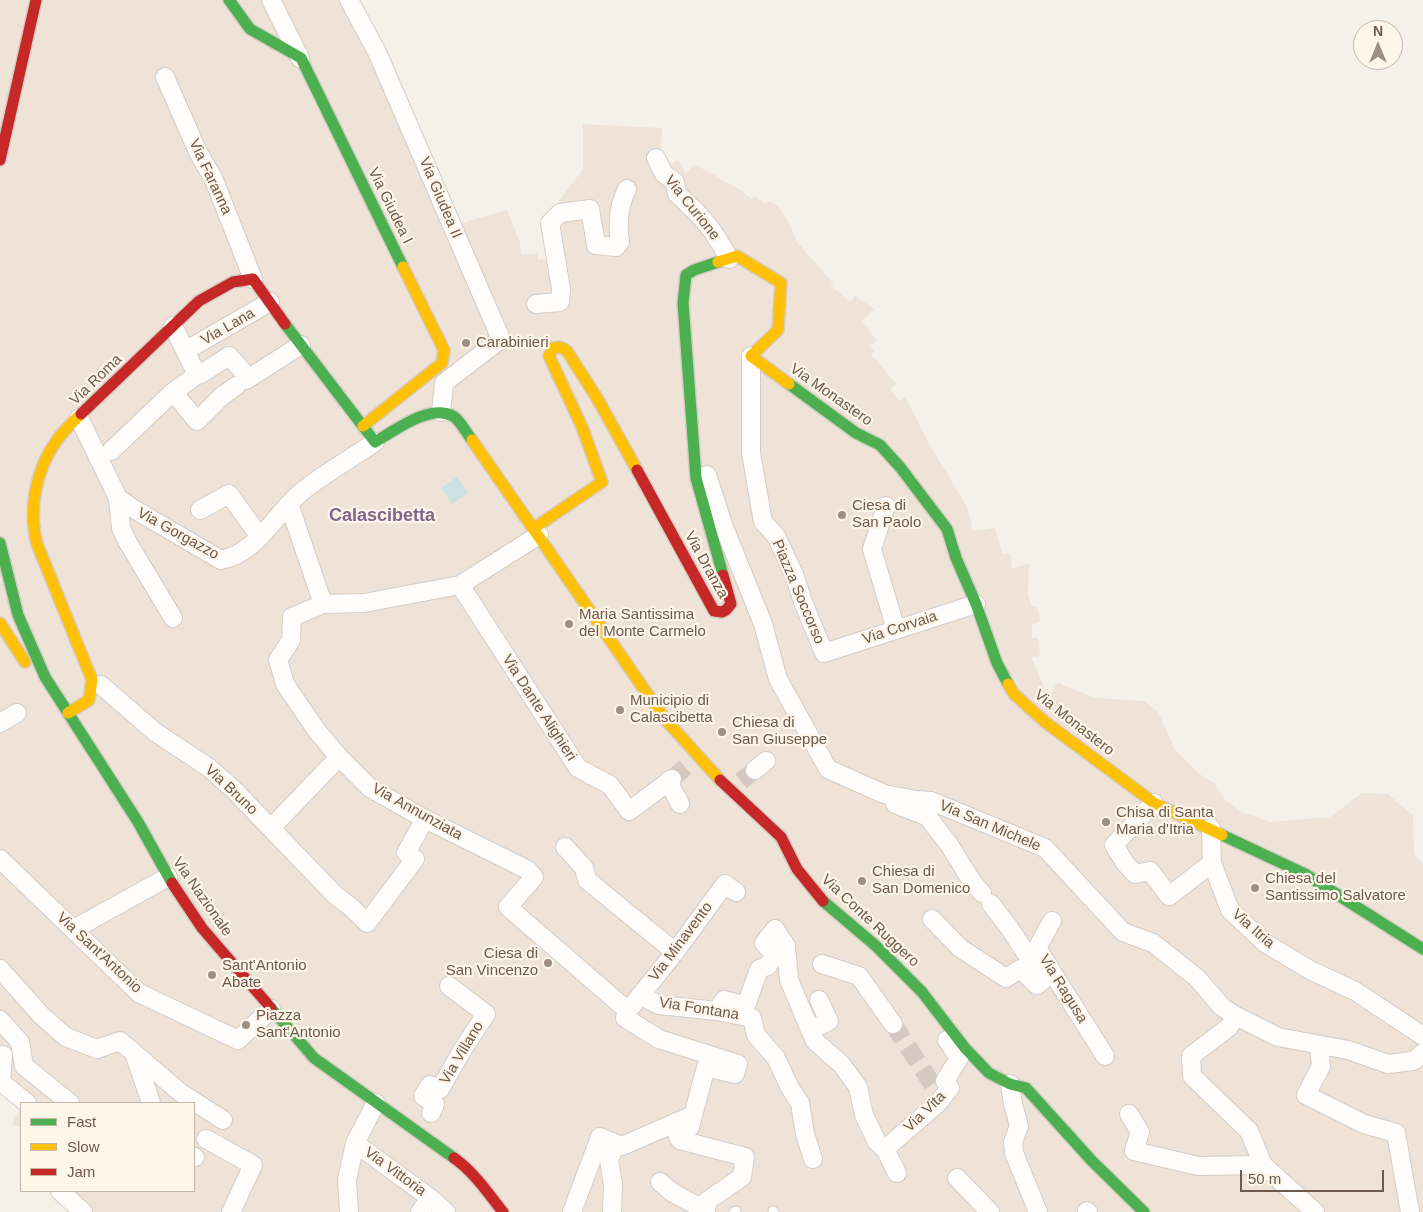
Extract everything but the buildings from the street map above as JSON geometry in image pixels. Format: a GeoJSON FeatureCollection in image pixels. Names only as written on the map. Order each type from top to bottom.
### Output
{"type":"FeatureCollection","features":[{"type":"Feature","properties":{"kind":"street"},"geometry":{"type":"LineString","coordinates":[[0,160],[36,0]]}},
{"type":"Feature","properties":{"kind":"street"},"geometry":{"type":"LineString","coordinates":[[229,0],[250,30],[301,58]]}},
{"type":"Feature","properties":{"kind":"street"},"geometry":{"type":"LineString","coordinates":[[271,0],[301,58]]}},
{"type":"Feature","properties":{"kind":"street","name":"Via Giudea II"},"geometry":{"type":"LineString","coordinates":[[349,0],[378,52],[501,339],[444,383],[441,412]]}},
{"type":"Feature","properties":{"kind":"street","name":"Via Giudea I"},"geometry":{"type":"LineString","coordinates":[[301,58],[444,350],[442,363],[435,370],[363,426]]}},
{"type":"Feature","properties":{"kind":"street","name":"Via Faranna"},"geometry":{"type":"LineString","coordinates":[[165,77],[198,152],[214,180],[253,279]]}},
{"type":"Feature","properties":{"kind":"street","name":"Via Curione"},"geometry":{"type":"LineString","coordinates":[[656,158],[664,174],[675,182],[677,194],[700,215],[720,242],[729,259]]}},
{"type":"Feature","properties":{"kind":"street"},"geometry":{"type":"LineString","coordinates":[[536,304],[560,302],[561,289],[550,223],[560,213],[590,209],[596,245],[616,247],[620,242],[620,202],[627,189]]}},
{"type":"Feature","properties":{"kind":"street"},"geometry":{"type":"LineString","coordinates":[[729,259],[737,256],[781,283],[778,330],[750,356]]}},
{"type":"Feature","properties":{"kind":"street","name":"Via Dranza"},"geometry":{"type":"LineString","coordinates":[[536,532],[602,482],[582,427],[549,356],[550,350],[558,346],[567,351],[597,398],[714,611],[720,613],[726,611],[731,604],[696,472],[683,303],[686,276],[694,270],[729,259]]}},
{"type":"Feature","properties":{"kind":"street"},"geometry":{"type":"LineString","coordinates":[[253,279],[376,442],[424,415],[441,412]]}},
{"type":"Feature","properties":{"kind":"street","name":"Via Roma"},"geometry":{"type":"LineString","coordinates":[[68,714],[89,700],[92,680],[36,544],[33,522],[35,495],[43,466],[55,441],[199,301],[232,282],[253,279]]}},
{"type":"Feature","properties":{"kind":"street","name":"Via Lana"},"geometry":{"type":"LineString","coordinates":[[186,351],[270,302]]}},
{"type":"Feature","properties":{"kind":"street"},"geometry":{"type":"LineString","coordinates":[[173,326],[197,375]]}},
{"type":"Feature","properties":{"kind":"street"},"geometry":{"type":"LineString","coordinates":[[173,392],[197,421],[222,396],[301,345]]}},
{"type":"Feature","properties":{"kind":"street"},"geometry":{"type":"LineString","coordinates":[[111,451],[173,392],[229,356],[244,382]]}},
{"type":"Feature","properties":{"kind":"street","name":"Via Monastero"},"geometry":{"type":"LineString","coordinates":[[750,356],[856,432],[880,445],[900,468],[947,529],[956,558],[976,604],[997,663],[1014,694],[1045,722],[1154,803],[1211,828],[1305,874],[1423,949]]}},
{"type":"Feature","properties":{"kind":"street","name":"Piazza Soccorso"},"geometry":{"type":"LineString","coordinates":[[750,356],[751,453],[763,522],[776,536],[794,574],[803,602],[824,653]]}},
{"type":"Feature","properties":{"kind":"street","name":"Via Conte Ruggero"},"geometry":{"type":"LineString","coordinates":[[441,412],[451,415],[459,422],[693,762],[748,775],[796,869],[820,898],[876,946],[922,992],[965,1048],[989,1073],[1010,1084],[1026,1088],[1092,1161],[1144,1212]]}},
{"type":"Feature","properties":{"kind":"street","name":"Via Gorgazzo"},"geometry":{"type":"LineString","coordinates":[[78,418],[118,498],[121,528],[173,618]]}},
{"type":"Feature","properties":{"kind":"street","name":"Via Gorgazzo"},"geometry":{"type":"LineString","coordinates":[[118,498],[221,560],[233,558],[260,537],[303,490],[376,442]]}},
{"type":"Feature","properties":{"kind":"street","name":"Via San Michele"},"geometry":{"type":"LineString","coordinates":[[696,472],[702,469],[706,471],[724,527],[763,624],[778,680],[828,769],[884,794],[916,800],[931,800],[1045,848],[1122,932],[1153,943],[1197,978],[1222,1007],[1278,1037],[1348,1050],[1388,1064],[1413,1060],[1423,1053]]}},
{"type":"Feature","properties":{"kind":"street"},"geometry":{"type":"LineString","coordinates":[[200,510],[229,494],[260,537]]}},
{"type":"Feature","properties":{"kind":"street"},"geometry":{"type":"LineString","coordinates":[[290,504],[319,605],[364,603],[433,590],[462,588],[536,532]]}},
{"type":"Feature","properties":{"kind":"street"},"geometry":{"type":"LineString","coordinates":[[886,506],[872,548],[896,630]]}},
{"type":"Feature","properties":{"kind":"street","name":"Via Nazionale"},"geometry":{"type":"LineString","coordinates":[[0,543],[18,615],[45,677],[138,822],[168,877],[202,928],[314,1058],[376,1103],[425,1124],[481,1184],[503,1212]]}},
{"type":"Feature","properties":{"kind":"street","name":"Via Dante Alighieri"},"geometry":{"type":"LineString","coordinates":[[462,588],[578,768],[610,785],[629,811],[670,780],[680,804]]}},
{"type":"Feature","properties":{"kind":"street","name":"Via Corvaia"},"geometry":{"type":"LineString","coordinates":[[824,653],[976,604]]}},
{"type":"Feature","properties":{"kind":"street","name":"Via Annunziata"},"geometry":{"type":"LineString","coordinates":[[319,605],[292,618],[291,640],[278,660],[285,684],[317,731],[339,757],[370,788],[425,819],[528,870],[534,878],[508,907],[628,1011]]}},
{"type":"Feature","properties":{"kind":"street"},"geometry":{"type":"LineString","coordinates":[[0,623],[27,666],[45,677]]}},
{"type":"Feature","properties":{"kind":"street","name":"Via Bruno"},"geometry":{"type":"LineString","coordinates":[[100,685],[155,732],[208,766],[233,789],[335,895],[351,907],[367,923],[415,859],[406,853],[425,819]]}},
{"type":"Feature","properties":{"kind":"street"},"geometry":{"type":"LineString","coordinates":[[0,723],[17,712]]}},
{"type":"Feature","properties":{"kind":"street"},"geometry":{"type":"LineString","coordinates":[[271,828],[339,757]]}},
{"type":"Feature","properties":{"kind":"street"},"geometry":{"type":"LineString","coordinates":[[884,794],[893,803],[928,817],[950,846],[973,883],[1008,926],[1041,976],[1042,981],[1037,985],[1020,969],[1006,978],[960,948],[932,919]]}},
{"type":"Feature","properties":{"kind":"street"},"geometry":{"type":"LineString","coordinates":[[1154,803],[1114,845],[1135,874],[1150,871],[1169,896],[1212,864]]}},
{"type":"Feature","properties":{"kind":"street","name":"Via Itria"},"geometry":{"type":"LineString","coordinates":[[1211,828],[1212,864],[1230,910],[1265,943],[1310,970],[1355,991],[1416,1032]]}},
{"type":"Feature","properties":{"kind":"street"},"geometry":{"type":"LineString","coordinates":[[565,847],[584,868],[587,880],[675,952]]}},
{"type":"Feature","properties":{"kind":"street","name":"Via Sant'Antonio"},"geometry":{"type":"LineString","coordinates":[[0,859],[139,992],[238,1040],[272,1009]]}},
{"type":"Feature","properties":{"kind":"street"},"geometry":{"type":"LineString","coordinates":[[74,929],[168,877]]}},
{"type":"Feature","properties":{"kind":"street","name":"Via Minavento"},"geometry":{"type":"LineString","coordinates":[[628,1011],[726,884],[736,892]]}},
{"type":"Feature","properties":{"kind":"street","name":"Via Ragusa"},"geometry":{"type":"LineString","coordinates":[[1052,921],[1037,948],[1105,1056]]}},
{"type":"Feature","properties":{"kind":"street"},"geometry":{"type":"LineString","coordinates":[[717,1011],[724,1000],[746,1006],[759,969],[768,966],[774,955],[764,943],[774,929],[786,946],[790,980],[815,1042],[842,1065],[858,1087],[864,1115],[877,1142],[885,1149],[897,1173]]}},
{"type":"Feature","properties":{"kind":"street"},"geometry":{"type":"LineString","coordinates":[[822,964],[859,976],[893,1024]]}},
{"type":"Feature","properties":{"kind":"street"},"geometry":{"type":"LineString","coordinates":[[2,974],[41,1015],[66,1037],[97,1049],[127,1047],[182,1093],[223,1120]]}},
{"type":"Feature","properties":{"kind":"street","name":"Via Villano"},"geometry":{"type":"LineString","coordinates":[[425,1124],[435,1104],[423,1096],[430,1085],[440,1090],[486,1014],[449,986]]}},
{"type":"Feature","properties":{"kind":"street","name":"Via Fontana"},"geometry":{"type":"LineString","coordinates":[[640,995],[659,1005],[717,1011],[752,1018],[756,1035],[776,1058],[790,1088],[800,1103],[805,1134],[814,1159]]}},
{"type":"Feature","properties":{"kind":"street"},"geometry":{"type":"LineString","coordinates":[[810,1030],[829,1021],[819,1000]]}},
{"type":"Feature","properties":{"kind":"street"},"geometry":{"type":"LineString","coordinates":[[628,1011],[625,1018],[659,1039],[738,1064],[735,1074],[706,1067],[690,1127],[681,1131],[678,1136],[680,1140],[745,1157],[742,1177],[707,1201],[705,1211],[673,1193],[660,1182]]}},
{"type":"Feature","properties":{"kind":"street"},"geometry":{"type":"LineString","coordinates":[[1236,1016],[1229,1026],[1191,1056],[1192,1076],[1248,1131],[1263,1165],[1315,1212]]}},
{"type":"Feature","properties":{"kind":"street"},"geometry":{"type":"LineString","coordinates":[[0,1020],[20,1042],[24,1066],[69,1102]]}},
{"type":"Feature","properties":{"kind":"street","name":"Via Vita"},"geometry":{"type":"LineString","coordinates":[[885,1149],[950,1088],[944,1081],[959,1058],[947,1041],[946,1022]]}},
{"type":"Feature","properties":{"kind":"street"},"geometry":{"type":"LineString","coordinates":[[1319,1046],[1321,1066],[1306,1094],[1364,1124],[1396,1133],[1410,1212]]}},
{"type":"Feature","properties":{"kind":"street"},"geometry":{"type":"LineString","coordinates":[[127,1047],[151,1102]]}},
{"type":"Feature","properties":{"kind":"street"},"geometry":{"type":"LineString","coordinates":[[22,1055],[1,1056],[1,1082],[26,1102]]}},
{"type":"Feature","properties":{"kind":"street"},"geometry":{"type":"LineString","coordinates":[[1010,1084],[1019,1126],[1013,1142],[1014,1153],[1038,1212]]}},
{"type":"Feature","properties":{"kind":"street","name":"Via Vittoria"},"geometry":{"type":"LineString","coordinates":[[376,1103],[355,1142],[425,1205],[446,1212]]}},
{"type":"Feature","properties":{"kind":"street"},"geometry":{"type":"LineString","coordinates":[[1129,1114],[1140,1132],[1134,1152],[1198,1166],[1263,1165]]}},
{"type":"Feature","properties":{"kind":"street"},"geometry":{"type":"LineString","coordinates":[[572,1212],[600,1137],[622,1146],[692,1116]]}},
{"type":"Feature","properties":{"kind":"street"},"geometry":{"type":"LineString","coordinates":[[206,1139],[253,1165],[231,1212]]}},
{"type":"Feature","properties":{"kind":"street"},"geometry":{"type":"LineString","coordinates":[[349,1212],[347,1180],[355,1142]]}},
{"type":"Feature","properties":{"kind":"street"},"geometry":{"type":"LineString","coordinates":[[612,1212],[613,1184],[609,1160],[616,1144]]}},
{"type":"Feature","properties":{"kind":"street"},"geometry":{"type":"LineString","coordinates":[[957,1178],[990,1212]]}},
{"type":"Feature","properties":{"kind":"street"},"geometry":{"type":"LineString","coordinates":[[61,1192],[83,1212]]}},
{"type":"Feature","properties":{"kind":"shaded area"},"geometry":{"type":"Polygon","coordinates":[[[0,0],[360,0],[462,223],[507,210],[520,243],[521,254],[537,254],[538,260],[551,258],[545,220],[583,169],[583,124],[662,128],[661,152],[668,165],[678,160],[686,174],[694,164],[739,189],[751,199],[755,196],[763,203],[770,202],[778,205],[791,226],[796,241],[833,283],[831,286],[850,302],[855,296],[874,309],[862,322],[869,328],[870,335],[874,336],[877,341],[870,346],[874,351],[871,354],[896,384],[890,390],[900,401],[905,397],[931,447],[965,503],[970,516],[972,531],[995,528],[1002,554],[1010,553],[1012,569],[1029,563],[1028,593],[1031,606],[1037,607],[1040,621],[1032,625],[1032,638],[1038,638],[1040,656],[1031,657],[1048,696],[1058,683],[1095,698],[1144,701],[1158,712],[1175,750],[1203,777],[1214,783],[1226,801],[1244,813],[1271,822],[1330,817],[1362,793],[1387,794],[1413,815],[1414,854],[1423,864],[1423,1212],[67,1212],[68,1209],[50,1192],[195,1192],[195,1102],[20,1102],[20,1107],[0,1088],[0,0]]]}},
{"type":"Feature","properties":{"kind":"shaded area"},"geometry":{"type":"Polygon","coordinates":[[[457,477],[468,493],[452,504],[441,488],[457,477]]]}},
{"type":"Feature","properties":{"kind":"shaded area"},"geometry":{"type":"Polygon","coordinates":[[[20,1110],[20,1128],[12,1124],[20,1110]]]}},
{"type":"Feature","properties":{"kind":"tunnel"},"geometry":{"type":"LineString","coordinates":[[672,779],[687,766]]}},
{"type":"Feature","properties":{"kind":"tunnel"},"geometry":{"type":"LineString","coordinates":[[741,781],[755,770]]}},
{"type":"Feature","properties":{"kind":"tunnel"},"geometry":{"type":"LineString","coordinates":[[893,1024],[938,1093]]}},
{"type":"Feature","properties":{"kind":"traffic: fast"},"geometry":{"type":"LineString","coordinates":[[229,0],[250,29],[301,58],[403,267]]}},
{"type":"Feature","properties":{"kind":"traffic: fast"},"geometry":{"type":"LineString","coordinates":[[718,262],[694,270],[686,275],[683,303],[696,478],[723,575]]}},
{"type":"Feature","properties":{"kind":"traffic: fast"},"geometry":{"type":"LineString","coordinates":[[285,324],[375,442],[412,420],[434,413],[444,413],[456,418],[472,440]]}},
{"type":"Feature","properties":{"kind":"traffic: fast"},"geometry":{"type":"LineString","coordinates":[[789,384],[856,433],[880,445],[900,467],[947,529],[956,558],[976,604],[997,663],[1008,684]]}},
{"type":"Feature","properties":{"kind":"traffic: fast"},"geometry":{"type":"LineString","coordinates":[[0,543],[18,615],[45,677],[138,822],[172,883]]}},
{"type":"Feature","properties":{"kind":"traffic: fast"},"geometry":{"type":"LineString","coordinates":[[1222,835],[1305,874],[1423,949]]}},
{"type":"Feature","properties":{"kind":"traffic: fast"},"geometry":{"type":"LineString","coordinates":[[823,901],[876,946],[922,992],[965,1048],[989,1073],[1010,1084],[1026,1088],[1092,1161],[1144,1212]]}},
{"type":"Feature","properties":{"kind":"traffic: fast"},"geometry":{"type":"LineString","coordinates":[[271,1008],[314,1058],[454,1158]]}},
{"type":"Feature","properties":{"kind":"traffic: slow"},"geometry":{"type":"LineString","coordinates":[[718,262],[737,256],[781,283],[778,330],[751,356],[789,384]]}},
{"type":"Feature","properties":{"kind":"traffic: slow"},"geometry":{"type":"LineString","coordinates":[[363,426],[442,363],[444,350],[403,267]]}},
{"type":"Feature","properties":{"kind":"traffic: slow"},"geometry":{"type":"LineString","coordinates":[[534,528],[602,482],[582,427],[549,356],[553,348],[560,347],[567,351],[597,398],[637,470]]}},
{"type":"Feature","properties":{"kind":"traffic: slow"},"geometry":{"type":"LineString","coordinates":[[68,713],[89,700],[92,680],[37,544],[33,517],[39,476],[50,451],[57,440],[81,414]]}},
{"type":"Feature","properties":{"kind":"traffic: slow"},"geometry":{"type":"LineString","coordinates":[[472,440],[664,718],[720,780]]}},
{"type":"Feature","properties":{"kind":"traffic: slow"},"geometry":{"type":"LineString","coordinates":[[0,623],[25,662]]}},
{"type":"Feature","properties":{"kind":"traffic: slow"},"geometry":{"type":"LineString","coordinates":[[1008,684],[1014,694],[1045,722],[1154,803],[1222,835]]}},
{"type":"Feature","properties":{"kind":"traffic: jam"},"geometry":{"type":"LineString","coordinates":[[0,160],[36,0]]}},
{"type":"Feature","properties":{"kind":"traffic: jam"},"geometry":{"type":"LineString","coordinates":[[81,414],[199,301],[233,282],[253,279],[285,324]]}},
{"type":"Feature","properties":{"kind":"traffic: jam"},"geometry":{"type":"LineString","coordinates":[[637,470],[714,611],[722,612],[731,604],[723,575]]}},
{"type":"Feature","properties":{"kind":"traffic: jam"},"geometry":{"type":"LineString","coordinates":[[720,780],[781,837],[797,869],[823,901]]}},
{"type":"Feature","properties":{"kind":"traffic: jam"},"geometry":{"type":"LineString","coordinates":[[172,883],[202,928],[271,1008]]}},
{"type":"Feature","properties":{"kind":"traffic: jam"},"geometry":{"type":"LineString","coordinates":[[454,1158],[474,1176],[503,1212]]}},
{"type":"Feature","properties":{"kind":"place","name":"Carabinieri"},"geometry":{"type":"Point","coordinates":[466,343]}},
{"type":"Feature","properties":{"kind":"place","name":"Ciesa di San Paolo"},"geometry":{"type":"Point","coordinates":[842,515]}},
{"type":"Feature","properties":{"kind":"place","name":"Maria Santissima del Monte Carmelo"},"geometry":{"type":"Point","coordinates":[569,624]}},
{"type":"Feature","properties":{"kind":"place","name":"Municipio di Calascibetta"},"geometry":{"type":"Point","coordinates":[620,710]}},
{"type":"Feature","properties":{"kind":"place","name":"Chiesa di San Giuseppe"},"geometry":{"type":"Point","coordinates":[722,732]}},
{"type":"Feature","properties":{"kind":"place","name":"Chisa di Santa Maria d'Itria"},"geometry":{"type":"Point","coordinates":[1106,822]}},
{"type":"Feature","properties":{"kind":"place","name":"Chiesa di San Domenico"},"geometry":{"type":"Point","coordinates":[862,881]}},
{"type":"Feature","properties":{"kind":"place","name":"Chiesa del Santissimo Salvatore"},"geometry":{"type":"Point","coordinates":[1255,888]}},
{"type":"Feature","properties":{"kind":"place","name":"Ciesa di San Vincenzo"},"geometry":{"type":"Point","coordinates":[548,963]}},
{"type":"Feature","properties":{"kind":"place","name":"Sant'Antonio Abate"},"geometry":{"type":"Point","coordinates":[212,975]}},
{"type":"Feature","properties":{"kind":"place","name":"Piazza Sant'Antonio"},"geometry":{"type":"Point","coordinates":[246,1025]}},
{"type":"Feature","properties":{"kind":"district","name":"Calascibetta"},"geometry":{"type":"Point","coordinates":[382,516]}}]}
